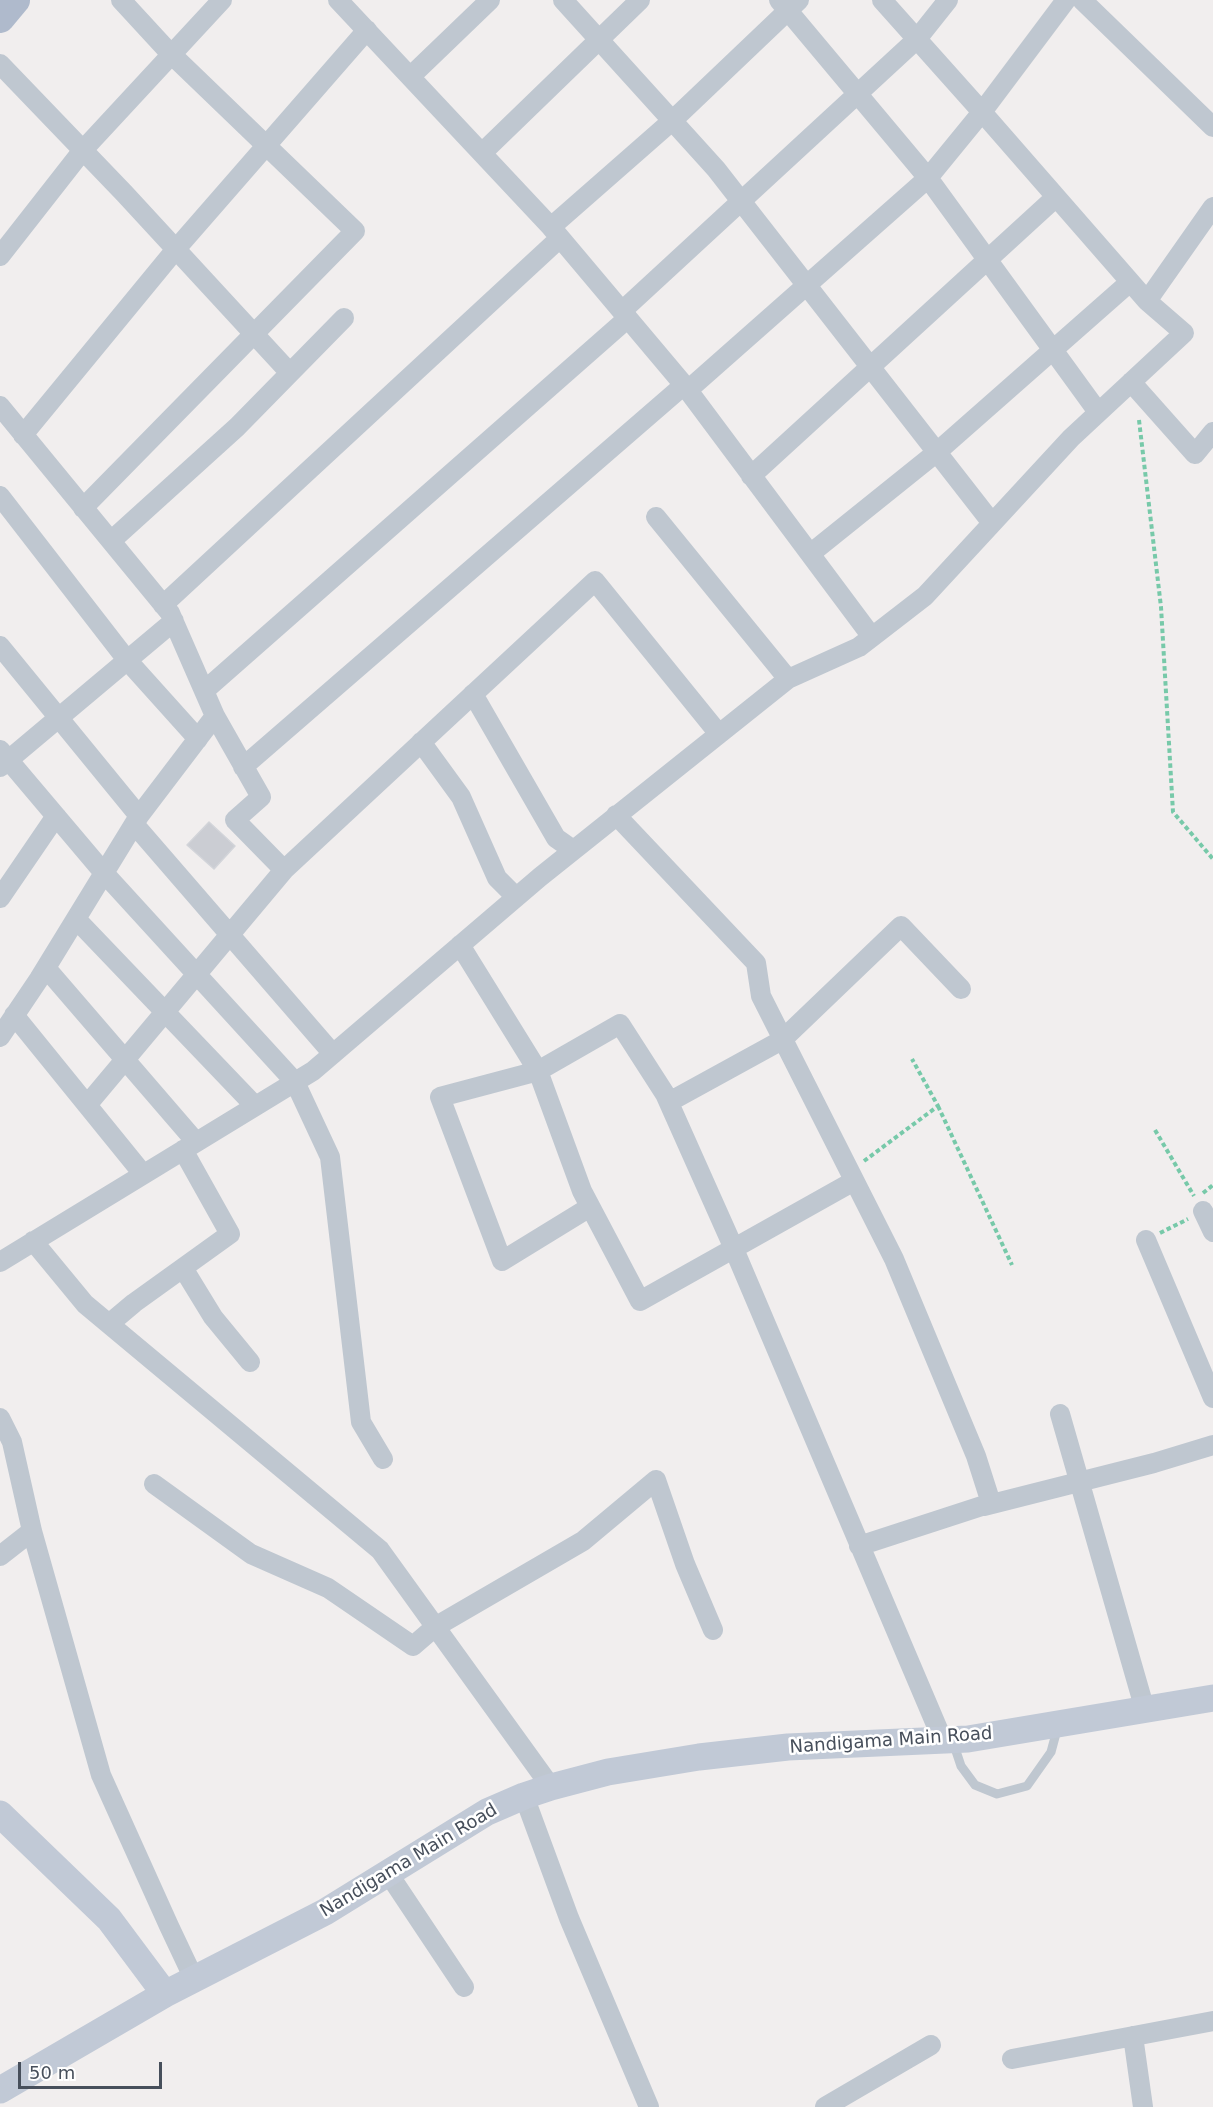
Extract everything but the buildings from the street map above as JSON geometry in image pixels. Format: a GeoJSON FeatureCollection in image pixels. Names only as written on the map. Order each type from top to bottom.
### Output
{"type":"FeatureCollection","features":[{"type":"Feature","properties":{"kind":"main road"},"geometry":{"type":"LineString","coordinates":[[0,18],[15,0]]}},
{"type":"Feature","properties":{"kind":"street"},"geometry":{"type":"LineString","coordinates":[[83,507],[355,231],[172,54],[121,0]]}},
{"type":"Feature","properties":{"kind":"street"},"geometry":{"type":"LineString","coordinates":[[0,256],[83,150],[222,0]]}},
{"type":"Feature","properties":{"kind":"street"},"geometry":{"type":"LineString","coordinates":[[338,0],[555,232],[625,315],[686,388],[872,637]]}},
{"type":"Feature","properties":{"kind":"street"},"geometry":{"type":"LineString","coordinates":[[411,76],[490,0]]}},
{"type":"Feature","properties":{"kind":"street"},"geometry":{"type":"LineString","coordinates":[[563,0],[717,169],[992,523]]}},
{"type":"Feature","properties":{"kind":"street"},"geometry":{"type":"LineString","coordinates":[[482,153],[640,0]]}},
{"type":"Feature","properties":{"kind":"street"},"geometry":{"type":"LineString","coordinates":[[0,1262],[313,1071],[516,897],[788,679],[859,647],[925,596],[1071,438],[1184,333],[1147,301],[882,0]]}},
{"type":"Feature","properties":{"kind":"street"},"geometry":{"type":"LineString","coordinates":[[204,691],[625,315],[741,201],[917,39],[948,0]]}},
{"type":"Feature","properties":{"kind":"street"},"geometry":{"type":"LineString","coordinates":[[243,767],[807,285],[928,178],[982,112],[1066,0]]}},
{"type":"Feature","properties":{"kind":"street"},"geometry":{"type":"LineString","coordinates":[[1082,0],[1213,127]]}},
{"type":"Feature","properties":{"kind":"street"},"geometry":{"type":"LineString","coordinates":[[163,604],[673,120],[789,3],[858,93],[928,178],[1098,412]]}},
{"type":"Feature","properties":{"kind":"street"},"geometry":{"type":"LineString","coordinates":[[23,435],[176,249],[367,30]]}},
{"type":"Feature","properties":{"kind":"street"},"geometry":{"type":"LineString","coordinates":[[0,64],[290,373]]}},
{"type":"Feature","properties":{"kind":"street"},"geometry":{"type":"LineString","coordinates":[[751,476],[1056,197]]}},
{"type":"Feature","properties":{"kind":"street"},"geometry":{"type":"LineString","coordinates":[[1147,301],[1213,207]]}},
{"type":"Feature","properties":{"kind":"street"},"geometry":{"type":"LineString","coordinates":[[810,554],[937,452],[1130,282]]}},
{"type":"Feature","properties":{"kind":"street"},"geometry":{"type":"LineString","coordinates":[[111,541],[237,427],[344,318]]}},
{"type":"Feature","properties":{"kind":"street"},"geometry":{"type":"LineString","coordinates":[[1129,384],[1195,454],[1213,432]]}},
{"type":"Feature","properties":{"kind":"street"},"geometry":{"type":"LineString","coordinates":[[0,406],[163,604],[174,621],[215,717],[261,798],[235,820],[284,870]]}},
{"type":"Feature","properties":{"kind":"street"},"geometry":{"type":"LineString","coordinates":[[0,496],[127,660],[198,738]]}},
{"type":"Feature","properties":{"kind":"street"},"geometry":{"type":"LineString","coordinates":[[656,517],[788,679]]}},
{"type":"Feature","properties":{"kind":"street"},"geometry":{"type":"LineString","coordinates":[[87,1105],[284,870],[595,581],[719,734]]}},
{"type":"Feature","properties":{"kind":"street"},"geometry":{"type":"LineString","coordinates":[[174,621],[59,717],[3,759],[295,1083],[330,1157],[361,1422],[383,1459]]}},
{"type":"Feature","properties":{"kind":"street"},"geometry":{"type":"LineString","coordinates":[[0,646],[59,717],[136,820],[230,935],[333,1054]]}},
{"type":"Feature","properties":{"kind":"street"},"geometry":{"type":"LineString","coordinates":[[473,694],[556,838],[573,850]]}},
{"type":"Feature","properties":{"kind":"street"},"geometry":{"type":"LineString","coordinates":[[0,1036],[46,968],[136,820],[215,717]]}},
{"type":"Feature","properties":{"kind":"street"},"geometry":{"type":"LineString","coordinates":[[421,742],[462,797],[497,878],[516,897]]}},
{"type":"Feature","properties":{"kind":"street"},"geometry":{"type":"LineString","coordinates":[[0,898],[56,816]]}},
{"type":"Feature","properties":{"kind":"street"},"geometry":{"type":"LineString","coordinates":[[616,816],[756,963],[761,996],[894,1259],[976,1456],[991,1503],[984,1506]]}},
{"type":"Feature","properties":{"kind":"street"},"geometry":{"type":"LineString","coordinates":[[76,919],[255,1106]]}},
{"type":"Feature","properties":{"kind":"street"},"geometry":{"type":"LineString","coordinates":[[669,1102],[782,1040],[901,926],[961,989]]}},
{"type":"Feature","properties":{"kind":"street"},"geometry":{"type":"LineString","coordinates":[[460,945],[538,1071],[582,1191],[640,1301],[734,1249],[851,1177]]}},
{"type":"Feature","properties":{"kind":"street"},"geometry":{"type":"LineString","coordinates":[[46,968],[125,1059],[190,1146],[230,1234],[109,1324]]}},
{"type":"Feature","properties":{"kind":"street"},"geometry":{"type":"LineString","coordinates":[[14,1015],[143,1174]]}},
{"type":"Feature","properties":{"kind":"street"},"geometry":{"type":"LineString","coordinates":[[590,1207],[502,1262],[440,1096],[538,1071],[620,1024],[669,1102],[860,1546],[948,1741]]}},
{"type":"Feature","properties":{"kind":"street"},"geometry":{"type":"LineString","coordinates":[[1203,1211],[1213,1232]]}},
{"type":"Feature","properties":{"kind":"street"},"geometry":{"type":"LineString","coordinates":[[1146,1240],[1213,1398]]}},
{"type":"Feature","properties":{"kind":"street"},"geometry":{"type":"LineString","coordinates":[[33,1241],[86,1304],[380,1550],[551,1787]]}},
{"type":"Feature","properties":{"kind":"street"},"geometry":{"type":"LineString","coordinates":[[183,1268],[213,1317],[250,1362]]}},
{"type":"Feature","properties":{"kind":"street"},"geometry":{"type":"LineString","coordinates":[[1060,1414],[1145,1710]]}},
{"type":"Feature","properties":{"kind":"street"},"geometry":{"type":"LineString","coordinates":[[0,1418],[12,1442],[32,1531],[101,1775],[194,1978]]}},
{"type":"Feature","properties":{"kind":"street"},"geometry":{"type":"LineString","coordinates":[[860,1546],[984,1506],[1154,1463],[1213,1445]]}},
{"type":"Feature","properties":{"kind":"street"},"geometry":{"type":"LineString","coordinates":[[154,1484],[251,1554],[328,1587],[413,1646],[435,1627],[583,1541],[656,1480],[685,1564],[713,1630]]}},
{"type":"Feature","properties":{"kind":"street"},"geometry":{"type":"LineString","coordinates":[[0,1556],[32,1531]]}},
{"type":"Feature","properties":{"kind":"street","name":"Nandigama Main Road"},"geometry":{"type":"LineString","coordinates":[[0,2090],[194,1978],[325,1912],[487,1812],[551,1787],[608,1772],[699,1757],[788,1748],[948,1741],[1213,1698]]}},
{"type":"Feature","properties":{"kind":"street"},"geometry":{"type":"LineString","coordinates":[[524,1796],[568,1918],[649,2107]]}},
{"type":"Feature","properties":{"kind":"street"},"geometry":{"type":"LineString","coordinates":[[0,1814],[109,1918],[165,1994]]}},
{"type":"Feature","properties":{"kind":"street"},"geometry":{"type":"LineString","coordinates":[[388,1873],[464,1987]]}},
{"type":"Feature","properties":{"kind":"street"},"geometry":{"type":"LineString","coordinates":[[1012,2059],[1213,2021]]}},
{"type":"Feature","properties":{"kind":"street"},"geometry":{"type":"LineString","coordinates":[[1133,2036],[1143,2107]]}},
{"type":"Feature","properties":{"kind":"street"},"geometry":{"type":"LineString","coordinates":[[825,2107],[931,2045]]}},
{"type":"Feature","properties":{"kind":"lane"},"geometry":{"type":"LineString","coordinates":[[948,1741],[961,1766],[975,1785],[997,1794],[1027,1786],[1052,1752],[1058,1724]]}},
{"type":"Feature","properties":{"kind":"path"},"geometry":{"type":"LineString","coordinates":[[1129,384],[1138,408],[1158,584],[1173,812],[1213,859]]}},
{"type":"Feature","properties":{"kind":"path"},"geometry":{"type":"LineString","coordinates":[[912,1059],[938,1106],[1012,1265]]}},
{"type":"Feature","properties":{"kind":"path"},"geometry":{"type":"LineString","coordinates":[[851,1177],[938,1106]]}},
{"type":"Feature","properties":{"kind":"path"},"geometry":{"type":"LineString","coordinates":[[1146,1240],[1203,1211],[1155,1130]]}}]}
